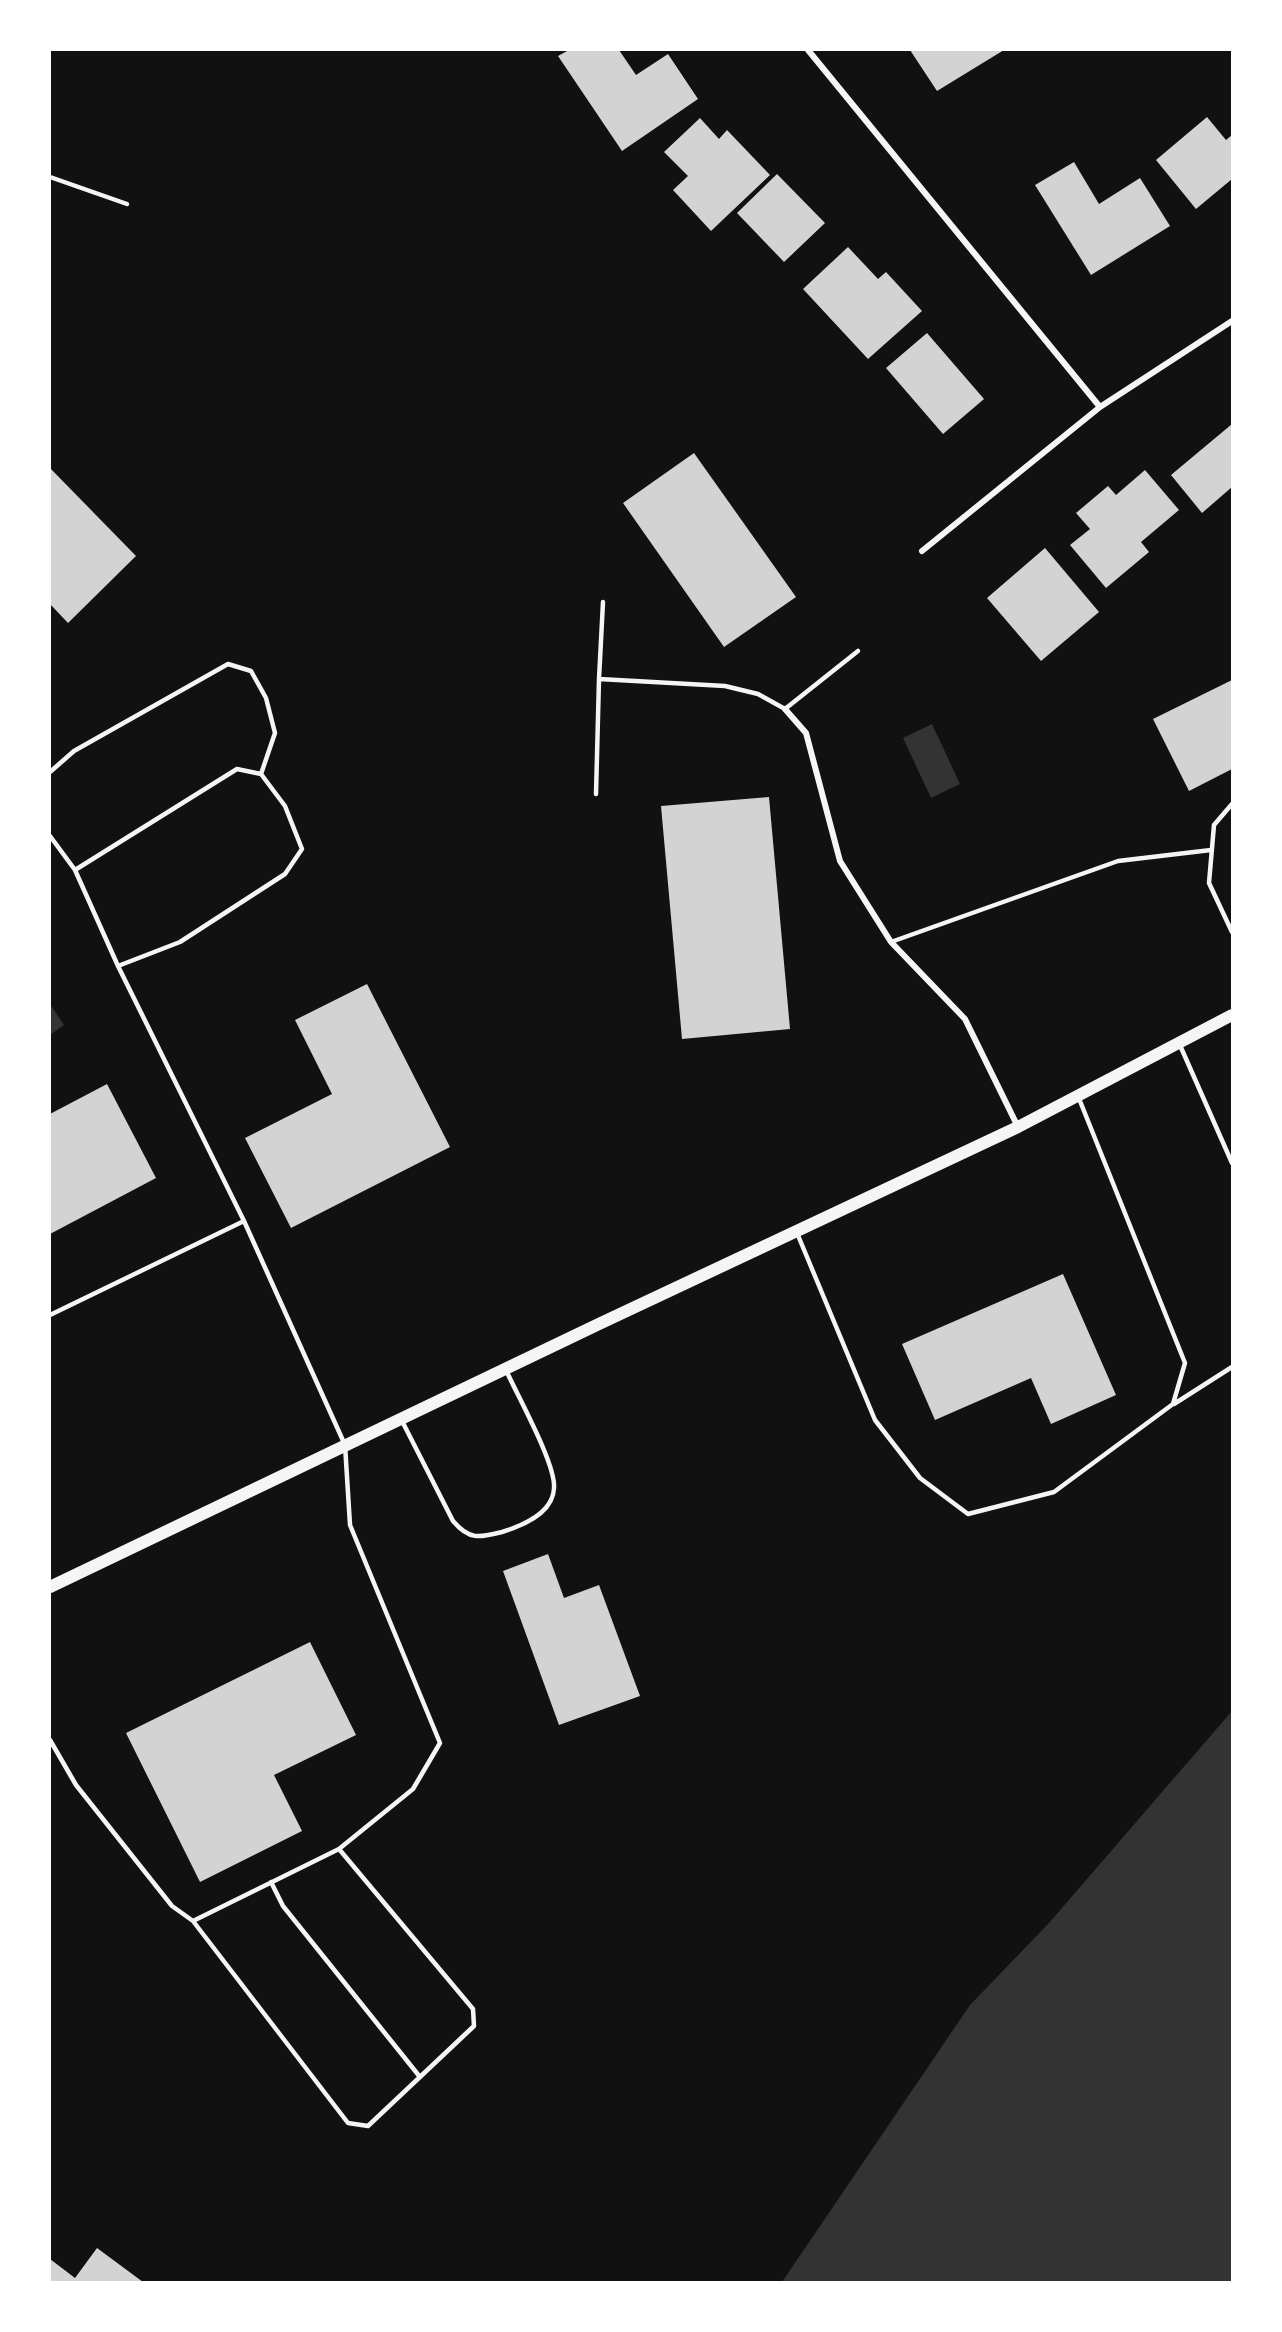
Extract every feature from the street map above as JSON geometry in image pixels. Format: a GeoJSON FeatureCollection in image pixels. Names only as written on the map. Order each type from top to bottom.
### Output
{"type":"FeatureCollection","features":[{"type":"Feature","properties":{"kind":"main road"},"geometry":{"type":"LineString","coordinates":[[50,1587],[505,1368],[1018,1127],[1233,1015]]}},
{"type":"Feature","properties":{"kind":"street"},"geometry":{"type":"LineString","coordinates":[[808,50],[1100,407]]}},
{"type":"Feature","properties":{"kind":"street"},"geometry":{"type":"LineString","coordinates":[[922,551],[1100,407],[1233,321]]}},
{"type":"Feature","properties":{"kind":"street"},"geometry":{"type":"LineString","coordinates":[[784,709],[806,734],[840,861],[891,942],[965,1018],[1018,1127]]}},
{"type":"Feature","properties":{"kind":"lane"},"geometry":{"type":"LineString","coordinates":[[50,177],[127,204]]}},
{"type":"Feature","properties":{"kind":"lane"},"geometry":{"type":"LineString","coordinates":[[596,794],[603,602]]}},
{"type":"Feature","properties":{"kind":"lane"},"geometry":{"type":"LineString","coordinates":[[599,679],[725,686],[758,694],[784,709],[858,651]]}},
{"type":"Feature","properties":{"kind":"lane"},"geometry":{"type":"LineString","coordinates":[[50,772],[74,751],[228,664],[251,671],[266,698],[274,733],[261,774]]}},
{"type":"Feature","properties":{"kind":"lane"},"geometry":{"type":"LineString","coordinates":[[75,870],[237,769],[261,774],[285,806],[302,849],[285,874],[180,942],[118,966]]}},
{"type":"Feature","properties":{"kind":"lane"},"geometry":{"type":"LineString","coordinates":[[1233,804],[1214,825],[1209,883],[1233,932]]}},
{"type":"Feature","properties":{"kind":"lane"},"geometry":{"type":"LineString","coordinates":[[50,837],[75,870],[118,966],[244,1221],[345,1445],[350,1525],[440,1743],[413,1789],[339,1850],[193,1921]]}},
{"type":"Feature","properties":{"kind":"lane"},"geometry":{"type":"LineString","coordinates":[[891,942],[1118,861],[1211,849]]}},
{"type":"Feature","properties":{"kind":"lane"},"geometry":{"type":"LineString","coordinates":[[1179,1043],[1233,1163]]}},
{"type":"Feature","properties":{"kind":"lane"},"geometry":{"type":"LineString","coordinates":[[1078,1096],[1185,1363],[1173,1404]]}},
{"type":"Feature","properties":{"kind":"lane"},"geometry":{"type":"LineString","coordinates":[[50,1315],[244,1221]]}},
{"type":"Feature","properties":{"kind":"lane"},"geometry":{"type":"LineString","coordinates":[[796,1231],[875,1420],[920,1478],[968,1514],[1054,1492],[1173,1404],[1233,1367]]}},
{"type":"Feature","properties":{"kind":"lane"},"geometry":{"type":"LineString","coordinates":[[401,1418],[453,1521],[463,1533],[482,1538],[518,1527],[545,1510],[555,1490],[552,1468],[505,1368]]}},
{"type":"Feature","properties":{"kind":"lane"},"geometry":{"type":"LineString","coordinates":[[50,1740],[76,1785],[171,1906],[193,1921],[348,2123],[368,2126],[474,2026],[473,2009],[339,1850]]}},
{"type":"Feature","properties":{"kind":"lane"},"geometry":{"type":"LineString","coordinates":[[272,1882],[283,1906],[420,2077]]}},
{"type":"Feature","properties":{"kind":"shaded area"},"geometry":{"type":"Polygon","coordinates":[[[932,724],[960,784],[931,798],[903,738],[932,724]]]}},
{"type":"Feature","properties":{"kind":"shaded area"},"geometry":{"type":"Polygon","coordinates":[[[50,1004],[64,1025],[50,1035],[50,1004]]]}},
{"type":"Feature","properties":{"kind":"shaded area"},"geometry":{"type":"Polygon","coordinates":[[[1232,1711],[1232,2282],[782,2282],[970,2005],[1049,1923],[1232,1711]]]}},
{"type":"Feature","properties":{"kind":"building"},"geometry":{"type":"Polygon","coordinates":[[[569,50],[619,50],[636,75],[668,54],[698,99],[622,151],[558,56],[569,50]]]}},
{"type":"Feature","properties":{"kind":"building"},"geometry":{"type":"Polygon","coordinates":[[[910,50],[1004,50],[937,91],[910,50]]]}},
{"type":"Feature","properties":{"kind":"building"},"geometry":{"type":"Polygon","coordinates":[[[1207,117],[1226,140],[1232,135],[1232,179],[1196,209],[1156,160],[1207,117]]]}},
{"type":"Feature","properties":{"kind":"building"},"geometry":{"type":"Polygon","coordinates":[[[700,118],[719,139],[727,130],[770,175],[711,231],[673,190],[688,176],[664,152],[700,118]]]}},
{"type":"Feature","properties":{"kind":"building"},"geometry":{"type":"Polygon","coordinates":[[[1074,162],[1099,204],[1140,178],[1170,226],[1091,275],[1035,185],[1074,162]]]}},
{"type":"Feature","properties":{"kind":"building"},"geometry":{"type":"Polygon","coordinates":[[[777,174],[825,223],[784,262],[737,213],[777,174]]]}},
{"type":"Feature","properties":{"kind":"building"},"geometry":{"type":"Polygon","coordinates":[[[848,247],[878,279],[886,272],[922,311],[868,359],[803,289],[848,247]]]}},
{"type":"Feature","properties":{"kind":"building"},"geometry":{"type":"Polygon","coordinates":[[[927,333],[984,399],[943,434],[886,368],[927,333]]]}},
{"type":"Feature","properties":{"kind":"building"},"geometry":{"type":"Polygon","coordinates":[[[1232,424],[1232,487],[1202,513],[1171,475],[1232,424]]]}},
{"type":"Feature","properties":{"kind":"building"},"geometry":{"type":"Polygon","coordinates":[[[694,453],[796,597],[724,647],[623,503],[694,453]]]}},
{"type":"Feature","properties":{"kind":"building"},"geometry":{"type":"Polygon","coordinates":[[[50,468],[136,556],[68,623],[50,604],[50,468]]]}},
{"type":"Feature","properties":{"kind":"building"},"geometry":{"type":"Polygon","coordinates":[[[1145,470],[1179,510],[1141,542],[1149,552],[1106,588],[1070,545],[1090,529],[1076,513],[1108,486],[1116,495],[1145,470]]]}},
{"type":"Feature","properties":{"kind":"building"},"geometry":{"type":"Polygon","coordinates":[[[1045,548],[1099,612],[1041,661],[987,598],[1045,548]]]}},
{"type":"Feature","properties":{"kind":"building"},"geometry":{"type":"Polygon","coordinates":[[[1232,680],[1232,769],[1189,791],[1153,719],[1232,680]]]}},
{"type":"Feature","properties":{"kind":"building"},"geometry":{"type":"Polygon","coordinates":[[[769,797],[790,1029],[682,1039],[661,806],[769,797]]]}},
{"type":"Feature","properties":{"kind":"building"},"geometry":{"type":"Polygon","coordinates":[[[367,984],[450,1147],[291,1228],[245,1138],[332,1094],[295,1020],[367,984]]]}},
{"type":"Feature","properties":{"kind":"building"},"geometry":{"type":"Polygon","coordinates":[[[107,1084],[156,1178],[50,1234],[50,1114],[107,1084]]]}},
{"type":"Feature","properties":{"kind":"building"},"geometry":{"type":"Polygon","coordinates":[[[1063,1274],[1116,1395],[1051,1424],[1031,1378],[935,1420],[902,1344],[1063,1274]]]}},
{"type":"Feature","properties":{"kind":"building"},"geometry":{"type":"Polygon","coordinates":[[[548,1554],[564,1598],[599,1585],[640,1696],[559,1725],[503,1571],[548,1554]]]}},
{"type":"Feature","properties":{"kind":"building"},"geometry":{"type":"Polygon","coordinates":[[[310,1642],[356,1735],[274,1775],[302,1831],[200,1882],[126,1733],[310,1642]]]}},
{"type":"Feature","properties":{"kind":"building"},"geometry":{"type":"Polygon","coordinates":[[[97,2248],[143,2282],[50,2282],[50,2259],[75,2278],[97,2248]]]}}]}
